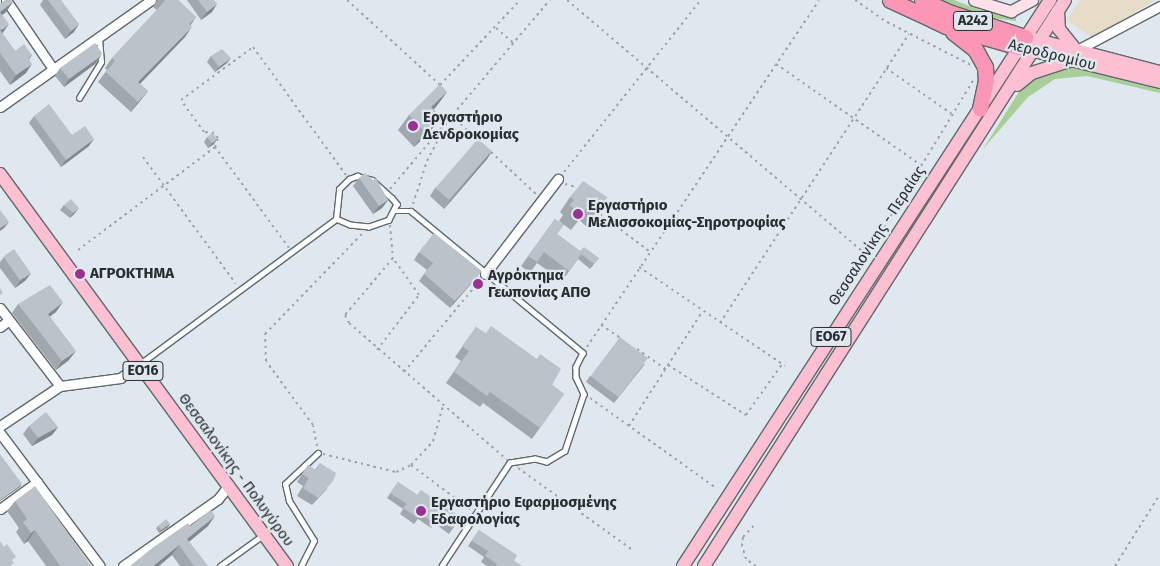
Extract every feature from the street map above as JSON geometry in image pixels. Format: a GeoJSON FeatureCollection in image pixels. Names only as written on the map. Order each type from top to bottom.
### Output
{"type":"FeatureCollection","features":[{"type":"Feature","properties":{"kind":"highway","name":"Αεροδρομίου"},"geometry":{"type":"LineString","coordinates":[[890,0],[946,26],[1030,44]]}},
{"type":"Feature","properties":{"kind":"highway","name":"Αεροδρομίου"},"geometry":{"type":"LineString","coordinates":[[922,0],[1030,44]]}},
{"type":"Feature","properties":{"kind":"highway"},"geometry":{"type":"LineString","coordinates":[[946,26],[975,49],[983,62],[986,80],[980,108]]}},
{"type":"Feature","properties":{"kind":"main road","name":"Θεσσαλονίκης - Περαίας"},"geometry":{"type":"LineString","coordinates":[[704,566],[1008,93],[1050,0]]}},
{"type":"Feature","properties":{"kind":"main road","name":"Θεσσαλονίκης - Περαίας"},"geometry":{"type":"LineString","coordinates":[[683,566],[980,108],[1062,5]]}},
{"type":"Feature","properties":{"kind":"main road"},"geometry":{"type":"LineString","coordinates":[[1008,93],[1032,73],[1075,55],[1059,29],[1062,5]]}},
{"type":"Feature","properties":{"kind":"main road","name":"Αεροδρομίου"},"geometry":{"type":"LineString","coordinates":[[1030,44],[1160,72]]}},
{"type":"Feature","properties":{"kind":"main road","name":"Αεροδρομίου"},"geometry":{"type":"LineString","coordinates":[[1075,55],[1160,82]]}},
{"type":"Feature","properties":{"kind":"main road","name":"Θεσσαλονίκης - Πολυγύρου"},"geometry":{"type":"LineString","coordinates":[[0,174],[287,566]]}},
{"type":"Feature","properties":{"kind":"street"},"geometry":{"type":"LineString","coordinates":[[6,0],[53,69]]}},
{"type":"Feature","properties":{"kind":"street"},"geometry":{"type":"LineString","coordinates":[[0,107],[150,0]]}},
{"type":"Feature","properties":{"kind":"street"},"geometry":{"type":"LineString","coordinates":[[974,0],[988,2],[1011,11],[1032,0]]}},
{"type":"Feature","properties":{"kind":"street"},"geometry":{"type":"LineString","coordinates":[[1075,55],[1160,6]]}},
{"type":"Feature","properties":{"kind":"street"},"geometry":{"type":"LineString","coordinates":[[485,274],[558,179]]}},
{"type":"Feature","properties":{"kind":"street"},"geometry":{"type":"LineString","coordinates":[[0,308],[60,386]]}},
{"type":"Feature","properties":{"kind":"street"},"geometry":{"type":"LineString","coordinates":[[0,327],[9,320]]}},
{"type":"Feature","properties":{"kind":"street"},"geometry":{"type":"LineString","coordinates":[[0,426],[60,386],[120,378],[138,365]]}},
{"type":"Feature","properties":{"kind":"street"},"geometry":{"type":"LineString","coordinates":[[0,433],[100,566]]}},
{"type":"Feature","properties":{"kind":"street"},"geometry":{"type":"LineString","coordinates":[[0,509],[37,482]]}},
{"type":"Feature","properties":{"kind":"street"},"geometry":{"type":"LineString","coordinates":[[123,566],[218,499],[229,485]]}},
{"type":"Feature","properties":{"kind":"lane"},"geometry":{"type":"LineString","coordinates":[[79,98],[100,62],[98,38]]}},
{"type":"Feature","properties":{"kind":"lane"},"geometry":{"type":"LineString","coordinates":[[357,176],[372,180],[387,192],[396,204],[395,211],[390,220],[370,227],[350,225],[336,219],[335,202],[339,189],[349,178],[357,176]]}},
{"type":"Feature","properties":{"kind":"lane"},"geometry":{"type":"LineString","coordinates":[[395,211],[411,210],[582,354],[576,377],[584,394],[564,451],[547,462],[535,459],[510,462],[442,566]]}},
{"type":"Feature","properties":{"kind":"lane"},"geometry":{"type":"LineString","coordinates":[[138,365],[336,219]]}},
{"type":"Feature","properties":{"kind":"lane"},"geometry":{"type":"LineString","coordinates":[[302,566],[314,541],[289,501],[285,484],[318,453]]}},
{"type":"Feature","properties":{"kind":"lane"},"geometry":{"type":"LineString","coordinates":[[220,566],[264,534]]}},
{"type":"Feature","properties":{"kind":"path"},"geometry":{"type":"LineString","coordinates":[[347,0],[440,85],[520,0]]}},
{"type":"Feature","properties":{"kind":"path"},"geometry":{"type":"LineString","coordinates":[[387,192],[550,0]]}},
{"type":"Feature","properties":{"kind":"path"},"geometry":{"type":"LineString","coordinates":[[567,0],[647,70],[728,135],[867,255],[974,79]]}},
{"type":"Feature","properties":{"kind":"path"},"geometry":{"type":"LineString","coordinates":[[585,191],[568,187],[558,179],[647,70],[701,0]]}},
{"type":"Feature","properties":{"kind":"path"},"geometry":{"type":"LineString","coordinates":[[582,354],[819,0]]}},
{"type":"Feature","properties":{"kind":"path"},"geometry":{"type":"LineString","coordinates":[[855,0],[909,34],[972,66],[973,72]]}},
{"type":"Feature","properties":{"kind":"path"},"geometry":{"type":"LineString","coordinates":[[495,28],[513,43]]}},
{"type":"Feature","properties":{"kind":"path"},"geometry":{"type":"LineString","coordinates":[[720,323],[799,198],[909,34]]}},
{"type":"Feature","properties":{"kind":"path"},"geometry":{"type":"LineString","coordinates":[[78,250],[215,147],[218,138],[214,133],[204,132],[181,100],[253,47],[349,178]]}},
{"type":"Feature","properties":{"kind":"path"},"geometry":{"type":"LineString","coordinates":[[776,64],[922,166]]}},
{"type":"Feature","properties":{"kind":"path"},"geometry":{"type":"LineString","coordinates":[[886,68],[953,115]]}},
{"type":"Feature","properties":{"kind":"path"},"geometry":{"type":"LineString","coordinates":[[451,115],[479,141]]}},
{"type":"Feature","properties":{"kind":"path"},"geometry":{"type":"LineString","coordinates":[[411,210],[427,161],[451,115]]}},
{"type":"Feature","properties":{"kind":"path"},"geometry":{"type":"LineString","coordinates":[[215,147],[292,252]]}},
{"type":"Feature","properties":{"kind":"path"},"geometry":{"type":"LineString","coordinates":[[486,148],[542,200]]}},
{"type":"Feature","properties":{"kind":"path"},"geometry":{"type":"LineString","coordinates":[[143,157],[240,290]]}},
{"type":"Feature","properties":{"kind":"path"},"geometry":{"type":"LineString","coordinates":[[597,205],[600,214],[649,252]]}},
{"type":"Feature","properties":{"kind":"path"},"geometry":{"type":"LineString","coordinates":[[377,350],[419,295],[393,258],[390,220]]}},
{"type":"Feature","properties":{"kind":"path"},"geometry":{"type":"LineString","coordinates":[[370,227],[265,334],[266,362],[313,425],[318,453],[351,459],[381,470],[396,472],[411,465],[433,441],[444,406]]}},
{"type":"Feature","properties":{"kind":"path"},"geometry":{"type":"LineString","coordinates":[[393,258],[345,314],[356,331],[510,462],[631,549]]}},
{"type":"Feature","properties":{"kind":"path"},"geometry":{"type":"LineString","coordinates":[[639,267],[785,366]]}},
{"type":"Feature","properties":{"kind":"path"},"geometry":{"type":"LineString","coordinates":[[404,372],[485,274]]}},
{"type":"Feature","properties":{"kind":"path"},"geometry":{"type":"LineString","coordinates":[[629,426],[703,311]]}},
{"type":"Feature","properties":{"kind":"path"},"geometry":{"type":"LineString","coordinates":[[602,325],[626,342]]}},
{"type":"Feature","properties":{"kind":"path"},"geometry":{"type":"LineString","coordinates":[[634,347],[666,369]]}},
{"type":"Feature","properties":{"kind":"path"},"geometry":{"type":"LineString","coordinates":[[668,365],[746,415],[782,364]]}},
{"type":"Feature","properties":{"kind":"path"},"geometry":{"type":"LineString","coordinates":[[584,394],[715,487]]}},
{"type":"Feature","properties":{"kind":"path"},"geometry":{"type":"LineString","coordinates":[[411,465],[477,514]]}},
{"type":"Feature","properties":{"kind":"path"},"geometry":{"type":"LineString","coordinates":[[1115,566],[1160,494]]}},
{"type":"Feature","properties":{"kind":"path"},"geometry":{"type":"LineString","coordinates":[[756,523],[743,537],[742,546],[746,559],[756,566]]}},
{"type":"Feature","properties":{"kind":"shaded area"},"geometry":{"type":"Polygon","coordinates":[[[1080,0],[1155,0],[1093,38],[1067,20],[1080,0]]]}},
{"type":"Feature","properties":{"kind":"green space"},"geometry":{"type":"Polygon","coordinates":[[[940,0],[954,0],[980,10],[1016,15],[1016,21],[985,17],[940,0]]]}},
{"type":"Feature","properties":{"kind":"green space"},"geometry":{"type":"Polygon","coordinates":[[[1073,66],[1160,85],[1160,93],[1087,76],[1055,79],[1028,97],[983,149],[1020,90],[1033,79],[1073,66]]]}},
{"type":"Feature","properties":{"kind":"building"},"geometry":{"type":"Polygon","coordinates":[[[5,0],[13,2],[0,12],[0,4],[5,0]]]}},
{"type":"Feature","properties":{"kind":"building"},"geometry":{"type":"Polygon","coordinates":[[[48,0],[61,0],[79,24],[71,31],[48,0]]]}},
{"type":"Feature","properties":{"kind":"building"},"geometry":{"type":"Polygon","coordinates":[[[164,0],[178,0],[196,17],[189,24],[192,27],[138,82],[148,91],[138,102],[106,72],[115,61],[112,58],[164,0]]]}},
{"type":"Feature","properties":{"kind":"building"},"geometry":{"type":"Polygon","coordinates":[[[198,0],[214,0],[217,4],[207,12],[198,0]]]}},
{"type":"Feature","properties":{"kind":"building"},"geometry":{"type":"Polygon","coordinates":[[[0,12],[9,24],[0,30],[0,12]]]}},
{"type":"Feature","properties":{"kind":"building"},"geometry":{"type":"Polygon","coordinates":[[[0,30],[15,51],[24,44],[32,55],[28,58],[32,64],[16,75],[0,53],[0,30]]]}},
{"type":"Feature","properties":{"kind":"building"},"geometry":{"type":"Polygon","coordinates":[[[95,43],[102,53],[101,56],[69,79],[60,68],[95,43]]]}},
{"type":"Feature","properties":{"kind":"building"},"geometry":{"type":"Polygon","coordinates":[[[222,49],[231,58],[219,67],[211,56],[222,49]]]}},
{"type":"Feature","properties":{"kind":"building"},"geometry":{"type":"Polygon","coordinates":[[[440,84],[447,92],[431,107],[441,116],[425,132],[409,115],[440,84]]]}},
{"type":"Feature","properties":{"kind":"building"},"geometry":{"type":"Polygon","coordinates":[[[49,104],[72,135],[85,126],[94,139],[66,160],[34,116],[49,104]]]}},
{"type":"Feature","properties":{"kind":"building"},"geometry":{"type":"Polygon","coordinates":[[[213,133],[217,139],[212,143],[207,137],[213,133]]]}},
{"type":"Feature","properties":{"kind":"building"},"geometry":{"type":"Polygon","coordinates":[[[478,139],[492,151],[449,200],[435,188],[478,139]]]}},
{"type":"Feature","properties":{"kind":"building"},"geometry":{"type":"Polygon","coordinates":[[[365,173],[373,180],[376,178],[388,200],[379,206],[359,178],[365,173]]]}},
{"type":"Feature","properties":{"kind":"building"},"geometry":{"type":"Polygon","coordinates":[[[583,181],[607,197],[596,210],[589,205],[582,215],[569,205],[574,200],[570,197],[583,181]]]}},
{"type":"Feature","properties":{"kind":"building"},"geometry":{"type":"Polygon","coordinates":[[[71,199],[79,208],[73,213],[64,205],[71,199]]]}},
{"type":"Feature","properties":{"kind":"building"},"geometry":{"type":"Polygon","coordinates":[[[0,210],[9,222],[0,228],[0,210]]]}},
{"type":"Feature","properties":{"kind":"building"},"geometry":{"type":"Polygon","coordinates":[[[555,219],[564,225],[557,234],[582,253],[569,271],[544,252],[537,262],[528,256],[555,219]]]}},
{"type":"Feature","properties":{"kind":"building"},"geometry":{"type":"Polygon","coordinates":[[[434,233],[482,271],[455,301],[424,274],[433,263],[419,252],[434,233]]]}},
{"type":"Feature","properties":{"kind":"building"},"geometry":{"type":"Polygon","coordinates":[[[584,247],[599,258],[594,264],[581,254],[580,251],[584,247]]]}},
{"type":"Feature","properties":{"kind":"building"},"geometry":{"type":"Polygon","coordinates":[[[14,249],[31,273],[20,280],[3,256],[14,249]]]}},
{"type":"Feature","properties":{"kind":"building"},"geometry":{"type":"Polygon","coordinates":[[[50,285],[63,302],[48,314],[76,351],[62,361],[18,304],[50,285]]]}},
{"type":"Feature","properties":{"kind":"building"},"geometry":{"type":"Polygon","coordinates":[[[491,326],[537,359],[540,354],[561,369],[552,385],[564,394],[540,428],[490,392],[487,396],[454,372],[469,351],[462,346],[476,327],[486,333],[491,326]]]}},
{"type":"Feature","properties":{"kind":"building"},"geometry":{"type":"Polygon","coordinates":[[[620,337],[648,358],[618,397],[591,376],[620,337]]]}},
{"type":"Feature","properties":{"kind":"building"},"geometry":{"type":"Polygon","coordinates":[[[46,412],[58,427],[38,438],[29,426],[46,412]]]}},
{"type":"Feature","properties":{"kind":"building"},"geometry":{"type":"Polygon","coordinates":[[[0,454],[22,484],[0,500],[0,454]]]}},
{"type":"Feature","properties":{"kind":"building"},"geometry":{"type":"Polygon","coordinates":[[[320,463],[336,473],[333,481],[318,498],[303,488],[309,478],[302,474],[308,465],[316,470],[320,463]]]}},
{"type":"Feature","properties":{"kind":"building","name":"Εργαστήριο Εφαρμοσμένης Εδαφολογίας"},"geometry":{"type":"Polygon","coordinates":[[[398,482],[417,495],[421,490],[461,517],[453,528],[437,518],[434,523],[421,514],[418,518],[403,508],[407,504],[390,493],[398,482]]]}},
{"type":"Feature","properties":{"kind":"building"},"geometry":{"type":"Polygon","coordinates":[[[35,486],[91,566],[60,566],[35,530],[31,533],[23,522],[27,519],[15,501],[35,486]]]}},
{"type":"Feature","properties":{"kind":"building"},"geometry":{"type":"Polygon","coordinates":[[[211,510],[215,516],[187,539],[208,566],[194,566],[179,545],[153,566],[130,566],[188,523],[190,526],[211,510]]]}},
{"type":"Feature","properties":{"kind":"building"},"geometry":{"type":"Polygon","coordinates":[[[166,519],[170,524],[161,530],[158,526],[166,519]]]}},
{"type":"Feature","properties":{"kind":"building"},"geometry":{"type":"Polygon","coordinates":[[[479,530],[517,555],[514,561],[522,566],[496,566],[497,564],[485,556],[488,551],[472,541],[479,530]]]}},
{"type":"Feature","properties":{"kind":"building"},"geometry":{"type":"Polygon","coordinates":[[[0,541],[4,547],[7,544],[16,557],[12,560],[14,563],[10,566],[0,566],[0,541]]]}},
{"type":"Feature","properties":{"kind":"place","name":"Εργαστήριο Δενδροκομίας"},"geometry":{"type":"Point","coordinates":[413,126]}},
{"type":"Feature","properties":{"kind":"place","name":"Εργαστήριο Μελισσοκομίας-Σηροτροφίας"},"geometry":{"type":"Point","coordinates":[578,214]}},
{"type":"Feature","properties":{"kind":"place","name":"ΑΓΡΟΚΤΗΜΑ"},"geometry":{"type":"Point","coordinates":[80,274]}},
{"type":"Feature","properties":{"kind":"place","name":"Αγρόκτημα Γεωπονίας ΑΠΘ"},"geometry":{"type":"Point","coordinates":[478,284]}},
{"type":"Feature","properties":{"kind":"place","name":"Εργαστήριο Εφαρμοσμένης Εδαφολογίας"},"geometry":{"type":"Point","coordinates":[421,511]}}]}
